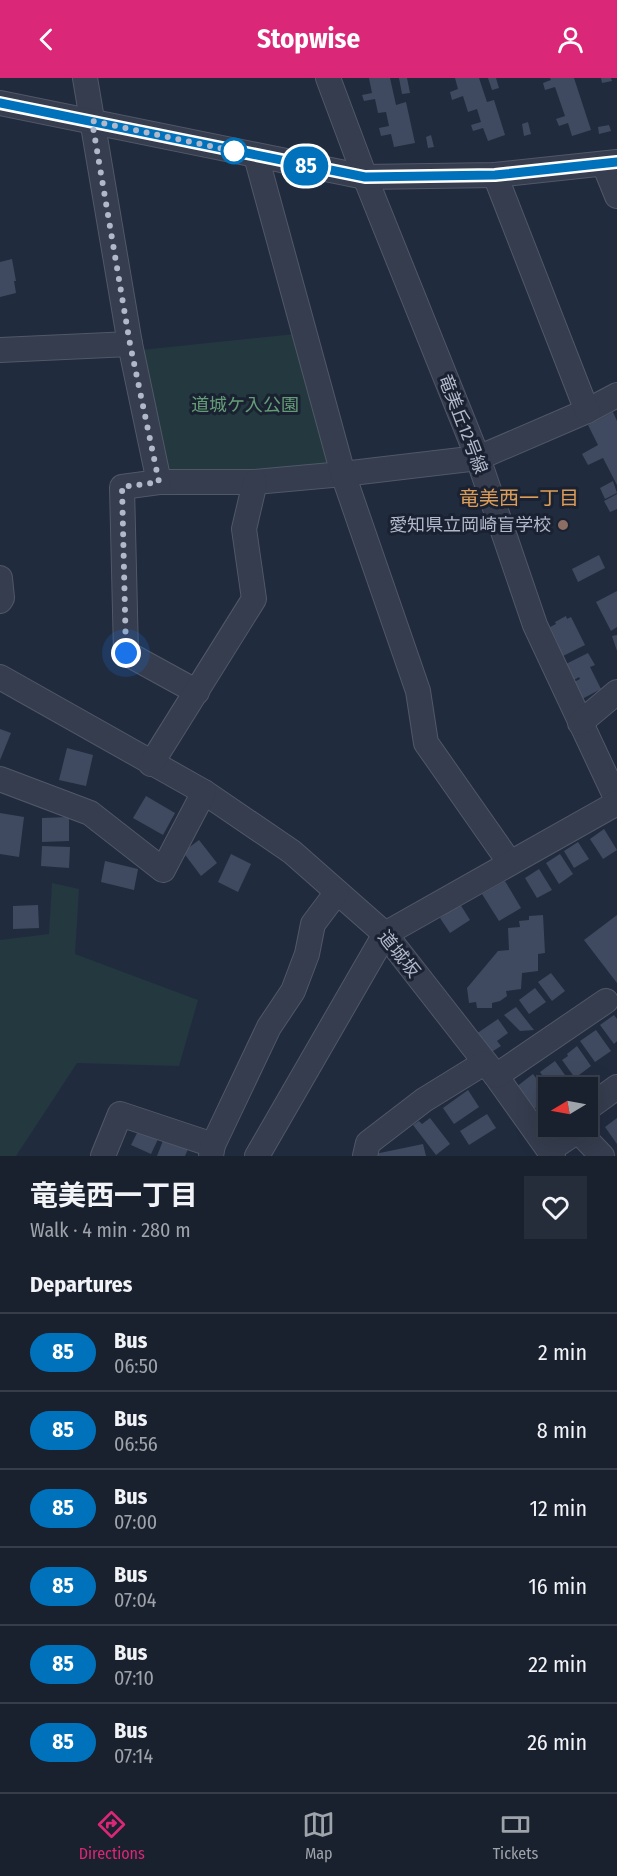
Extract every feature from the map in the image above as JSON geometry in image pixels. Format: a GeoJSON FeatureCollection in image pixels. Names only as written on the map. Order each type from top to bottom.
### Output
{"type":"FeatureCollection","features":[{"type":"Feature","properties":{"kind":"street"},"geometry":{"type":"LineString","coordinates":[[85,78],[130,344],[159,482]]}},
{"type":"Feature","properties":{"kind":"street","name":"竜美丘12号線"},"geometry":{"type":"LineString","coordinates":[[328,78],[365,177],[478,458],[535,625],[617,801]]}},
{"type":"Feature","properties":{"kind":"street"},"geometry":{"type":"LineString","coordinates":[[0,103],[365,177],[495,175],[611,163],[617,196]]}},
{"type":"Feature","properties":{"kind":"street"},"geometry":{"type":"LineString","coordinates":[[256,156],[343,474],[418,691],[426,743],[510,863]]}},
{"type":"Feature","properties":{"kind":"street"},"geometry":{"type":"LineString","coordinates":[[495,175],[587,411]]}},
{"type":"Feature","properties":{"kind":"street"},"geometry":{"type":"LineString","coordinates":[[0,350],[130,344]]}},
{"type":"Feature","properties":{"kind":"street"},"geometry":{"type":"LineString","coordinates":[[197,692],[126,653],[122,487],[159,482],[255,482],[478,458],[587,411],[617,395]]}},
{"type":"Feature","properties":{"kind":"street"},"geometry":{"type":"LineString","coordinates":[[0,677],[151,764],[254,599],[244,529],[255,482]]}},
{"type":"Feature","properties":{"kind":"street"},"geometry":{"type":"LineString","coordinates":[[0,578],[2,598],[0,601]]}},
{"type":"Feature","properties":{"kind":"street"},"geometry":{"type":"LineString","coordinates":[[580,723],[617,692]]}},
{"type":"Feature","properties":{"kind":"street","name":"道城坂"},"geometry":{"type":"LineString","coordinates":[[151,764],[204,792],[292,852],[385,934],[490,1069],[566,1143],[602,1156]]}},
{"type":"Feature","properties":{"kind":"street"},"geometry":{"type":"LineString","coordinates":[[0,779],[90,813],[163,870],[204,792]]}},
{"type":"Feature","properties":{"kind":"street"},"geometry":{"type":"LineString","coordinates":[[257,1156],[385,934],[617,801]]}},
{"type":"Feature","properties":{"kind":"street"},"geometry":{"type":"LineString","coordinates":[[103,1156],[120,1114],[212,1151],[269,1027],[293,991],[307,954],[313,924],[337,892]]}},
{"type":"Feature","properties":{"kind":"street"},"geometry":{"type":"LineString","coordinates":[[365,1156],[369,1143],[424,1100],[490,1069],[606,1001]]}},
{"type":"Feature","properties":{"kind":"street"},"geometry":{"type":"LineString","coordinates":[[598,1101],[617,1087]]}},
{"type":"Feature","properties":{"kind":"green space","name":"道城ケ入公園"},"geometry":{"type":"Polygon","coordinates":[[[295,334],[333,468],[167,474],[141,350],[295,334]]]}},
{"type":"Feature","properties":{"kind":"green space"},"geometry":{"type":"Polygon","coordinates":[[[52,883],[79,889],[75,954],[198,1000],[179,1066],[77,1063],[16,1156],[0,1156],[0,940],[49,934],[52,883]]]}},
{"type":"Feature","properties":{"kind":"building"},"geometry":{"type":"Polygon","coordinates":[[[369,78],[390,78],[396,105],[406,102],[415,143],[394,147],[391,134],[381,136],[379,128],[389,126],[386,112],[378,113],[375,99],[364,101],[362,95],[372,93],[369,78]]]}},
{"type":"Feature","properties":{"kind":"building"},"geometry":{"type":"Polygon","coordinates":[[[399,78],[407,78],[410,93],[402,94],[399,78]]]}},
{"type":"Feature","properties":{"kind":"building"},"geometry":{"type":"Polygon","coordinates":[[[455,78],[479,78],[487,102],[494,100],[505,135],[488,141],[483,128],[473,131],[471,125],[481,122],[477,109],[468,112],[463,96],[452,100],[450,92],[458,89],[455,78]]]}},
{"type":"Feature","properties":{"kind":"building"},"geometry":{"type":"Polygon","coordinates":[[[488,78],[496,78],[499,88],[492,90],[488,78]]]}},
{"type":"Feature","properties":{"kind":"building"},"geometry":{"type":"Polygon","coordinates":[[[550,78],[574,78],[591,130],[572,136],[568,123],[559,126],[556,119],[565,116],[555,87],[545,90],[543,83],[551,80],[550,78]]]}},
{"type":"Feature","properties":{"kind":"building"},"geometry":{"type":"Polygon","coordinates":[[[601,78],[611,78],[612,81],[602,83],[601,78]]]}},
{"type":"Feature","properties":{"kind":"building"},"geometry":{"type":"Polygon","coordinates":[[[528,122],[531,134],[524,136],[522,124],[528,122]]]}},
{"type":"Feature","properties":{"kind":"building"},"geometry":{"type":"Polygon","coordinates":[[[609,125],[611,131],[599,134],[598,127],[609,125]]]}},
{"type":"Feature","properties":{"kind":"building"},"geometry":{"type":"Polygon","coordinates":[[[431,135],[434,147],[428,148],[426,137],[431,135]]]}},
{"type":"Feature","properties":{"kind":"building"},"geometry":{"type":"Polygon","coordinates":[[[12,259],[16,293],[0,297],[0,262],[12,259]]]}},
{"type":"Feature","properties":{"kind":"building"},"geometry":{"type":"Polygon","coordinates":[[[613,412],[617,421],[617,485],[603,458],[588,465],[582,454],[598,445],[588,425],[613,412]]]}},
{"type":"Feature","properties":{"kind":"building"},"geometry":{"type":"Polygon","coordinates":[[[613,481],[617,493],[605,499],[600,488],[613,481]]]}},
{"type":"Feature","properties":{"kind":"building"},"geometry":{"type":"Polygon","coordinates":[[[617,494],[617,509],[610,512],[604,501],[617,494]]]}},
{"type":"Feature","properties":{"kind":"building"},"geometry":{"type":"Polygon","coordinates":[[[599,555],[605,568],[578,582],[572,569],[599,555]]]}},
{"type":"Feature","properties":{"kind":"building"},"geometry":{"type":"Polygon","coordinates":[[[617,591],[617,627],[611,631],[596,602],[617,591]]]}},
{"type":"Feature","properties":{"kind":"building"},"geometry":{"type":"Polygon","coordinates":[[[566,616],[567,619],[571,617],[585,645],[561,657],[555,646],[558,644],[550,627],[566,616]]]}},
{"type":"Feature","properties":{"kind":"building"},"geometry":{"type":"Polygon","coordinates":[[[617,635],[617,651],[612,636],[617,635]]]}},
{"type":"Feature","properties":{"kind":"building"},"geometry":{"type":"Polygon","coordinates":[[[588,653],[595,665],[590,667],[601,689],[582,699],[574,682],[580,679],[579,677],[574,680],[566,664],[588,653]]]}},
{"type":"Feature","properties":{"kind":"building"},"geometry":{"type":"Polygon","coordinates":[[[0,729],[11,733],[0,760],[0,729]]]}},
{"type":"Feature","properties":{"kind":"building"},"geometry":{"type":"Polygon","coordinates":[[[67,748],[93,755],[86,786],[59,780],[67,748]]]}},
{"type":"Feature","properties":{"kind":"building"},"geometry":{"type":"Polygon","coordinates":[[[146,796],[175,813],[163,835],[133,818],[146,796]]]}},
{"type":"Feature","properties":{"kind":"building"},"geometry":{"type":"Polygon","coordinates":[[[0,813],[24,817],[19,857],[0,854],[0,813]]]}},
{"type":"Feature","properties":{"kind":"building"},"geometry":{"type":"Polygon","coordinates":[[[69,817],[69,841],[42,842],[42,818],[69,817]]]}},
{"type":"Feature","properties":{"kind":"building"},"geometry":{"type":"Polygon","coordinates":[[[604,829],[617,850],[603,859],[590,839],[604,829]]]}},
{"type":"Feature","properties":{"kind":"building"},"geometry":{"type":"Polygon","coordinates":[[[199,840],[217,863],[201,876],[183,852],[199,840]]]}},
{"type":"Feature","properties":{"kind":"building"},"geometry":{"type":"Polygon","coordinates":[[[578,842],[589,859],[574,868],[564,851],[578,842]]]}},
{"type":"Feature","properties":{"kind":"building"},"geometry":{"type":"Polygon","coordinates":[[[42,846],[70,847],[69,868],[41,866],[42,846]]]}},
{"type":"Feature","properties":{"kind":"building"},"geometry":{"type":"Polygon","coordinates":[[[231,854],[251,864],[238,892],[218,882],[231,854]]]}},
{"type":"Feature","properties":{"kind":"building"},"geometry":{"type":"Polygon","coordinates":[[[560,854],[573,874],[559,884],[546,863],[560,854]]]}},
{"type":"Feature","properties":{"kind":"building"},"geometry":{"type":"Polygon","coordinates":[[[105,861],[138,869],[134,890],[101,882],[105,861]]]}},
{"type":"Feature","properties":{"kind":"building"},"geometry":{"type":"Polygon","coordinates":[[[539,869],[552,890],[537,898],[525,878],[539,869]]]}},
{"type":"Feature","properties":{"kind":"building"},"geometry":{"type":"Polygon","coordinates":[[[505,881],[521,908],[499,921],[482,894],[505,881]]]}},
{"type":"Feature","properties":{"kind":"building"},"geometry":{"type":"Polygon","coordinates":[[[460,904],[470,920],[450,933],[440,918],[460,904]]]}},
{"type":"Feature","properties":{"kind":"building"},"geometry":{"type":"Polygon","coordinates":[[[38,905],[39,928],[13,929],[13,906],[38,905]]]}},
{"type":"Feature","properties":{"kind":"building"},"geometry":{"type":"Polygon","coordinates":[[[543,915],[545,953],[538,954],[538,971],[522,973],[521,989],[506,991],[507,996],[492,1003],[492,1008],[477,1008],[476,1002],[469,1003],[467,988],[498,951],[509,950],[508,928],[520,927],[519,921],[529,920],[529,916],[543,915]]]}},
{"type":"Feature","properties":{"kind":"building"},"geometry":{"type":"Polygon","coordinates":[[[617,915],[617,983],[584,940],[617,915]]]}},
{"type":"Feature","properties":{"kind":"building"},"geometry":{"type":"Polygon","coordinates":[[[551,973],[565,991],[552,1001],[538,982],[551,973]]]}},
{"type":"Feature","properties":{"kind":"building"},"geometry":{"type":"Polygon","coordinates":[[[535,988],[546,1002],[529,1014],[519,1000],[535,988]]]}},
{"type":"Feature","properties":{"kind":"building"},"geometry":{"type":"Polygon","coordinates":[[[516,1007],[534,1030],[520,1031],[504,1015],[516,1007]]]}},
{"type":"Feature","properties":{"kind":"building"},"geometry":{"type":"Polygon","coordinates":[[[614,1015],[617,1019],[617,1041],[614,1044],[600,1025],[614,1015]]]}},
{"type":"Feature","properties":{"kind":"building"},"geometry":{"type":"Polygon","coordinates":[[[498,1019],[508,1033],[497,1041],[501,1046],[490,1053],[476,1034],[498,1019]]]}},
{"type":"Feature","properties":{"kind":"building"},"geometry":{"type":"Polygon","coordinates":[[[596,1030],[611,1051],[595,1062],[580,1041],[596,1030]]]}},
{"type":"Feature","properties":{"kind":"building"},"geometry":{"type":"Polygon","coordinates":[[[577,1046],[591,1066],[574,1077],[562,1060],[568,1056],[567,1054],[577,1046]]]}},
{"type":"Feature","properties":{"kind":"building"},"geometry":{"type":"Polygon","coordinates":[[[555,1061],[566,1077],[543,1077],[540,1072],[555,1061]]]}},
{"type":"Feature","properties":{"kind":"building"},"geometry":{"type":"Polygon","coordinates":[[[533,1074],[538,1081],[538,1106],[533,1110],[516,1087],[533,1074]]]}},
{"type":"Feature","properties":{"kind":"building"},"geometry":{"type":"Polygon","coordinates":[[[468,1090],[479,1107],[454,1124],[443,1108],[468,1090]]]}},
{"type":"Feature","properties":{"kind":"building"},"geometry":{"type":"Polygon","coordinates":[[[487,1114],[496,1128],[469,1145],[460,1131],[487,1114]]]}},
{"type":"Feature","properties":{"kind":"building"},"geometry":{"type":"Polygon","coordinates":[[[430,1118],[450,1144],[436,1155],[413,1125],[419,1121],[422,1124],[430,1118]]]}},
{"type":"Feature","properties":{"kind":"building"},"geometry":{"type":"Polygon","coordinates":[[[617,1118],[617,1144],[605,1127],[617,1118]]]}},
{"type":"Feature","properties":{"kind":"building"},"geometry":{"type":"Polygon","coordinates":[[[142,1123],[161,1133],[151,1154],[131,1145],[142,1123]]]}},
{"type":"Feature","properties":{"kind":"building"},"geometry":{"type":"Polygon","coordinates":[[[164,1138],[189,1147],[185,1156],[157,1156],[164,1138]]]}},
{"type":"Feature","properties":{"kind":"building"},"geometry":{"type":"Polygon","coordinates":[[[423,1144],[426,1156],[370,1156],[370,1155],[423,1144]]]}},
{"type":"Feature","properties":{"kind":"bus line","name":"85"},"geometry":{"type":"LineString","coordinates":[[0,103],[365,177],[495,175],[617,162]]}},
{"type":"Feature","properties":{"kind":"place","name":"愛知県立岡崎盲学校"},"geometry":{"type":"Point","coordinates":[563,525]}},
{"type":"Feature","properties":{"kind":"district","name":"竜美西一丁目"},"geometry":{"type":"Point","coordinates":[519,498]}},
{"type":"Feature","properties":{"kind":"route"},"geometry":{"type":"LineString","coordinates":[[126,653],[122,487],[159,482],[130,344],[92,121],[234,151]]}}]}
